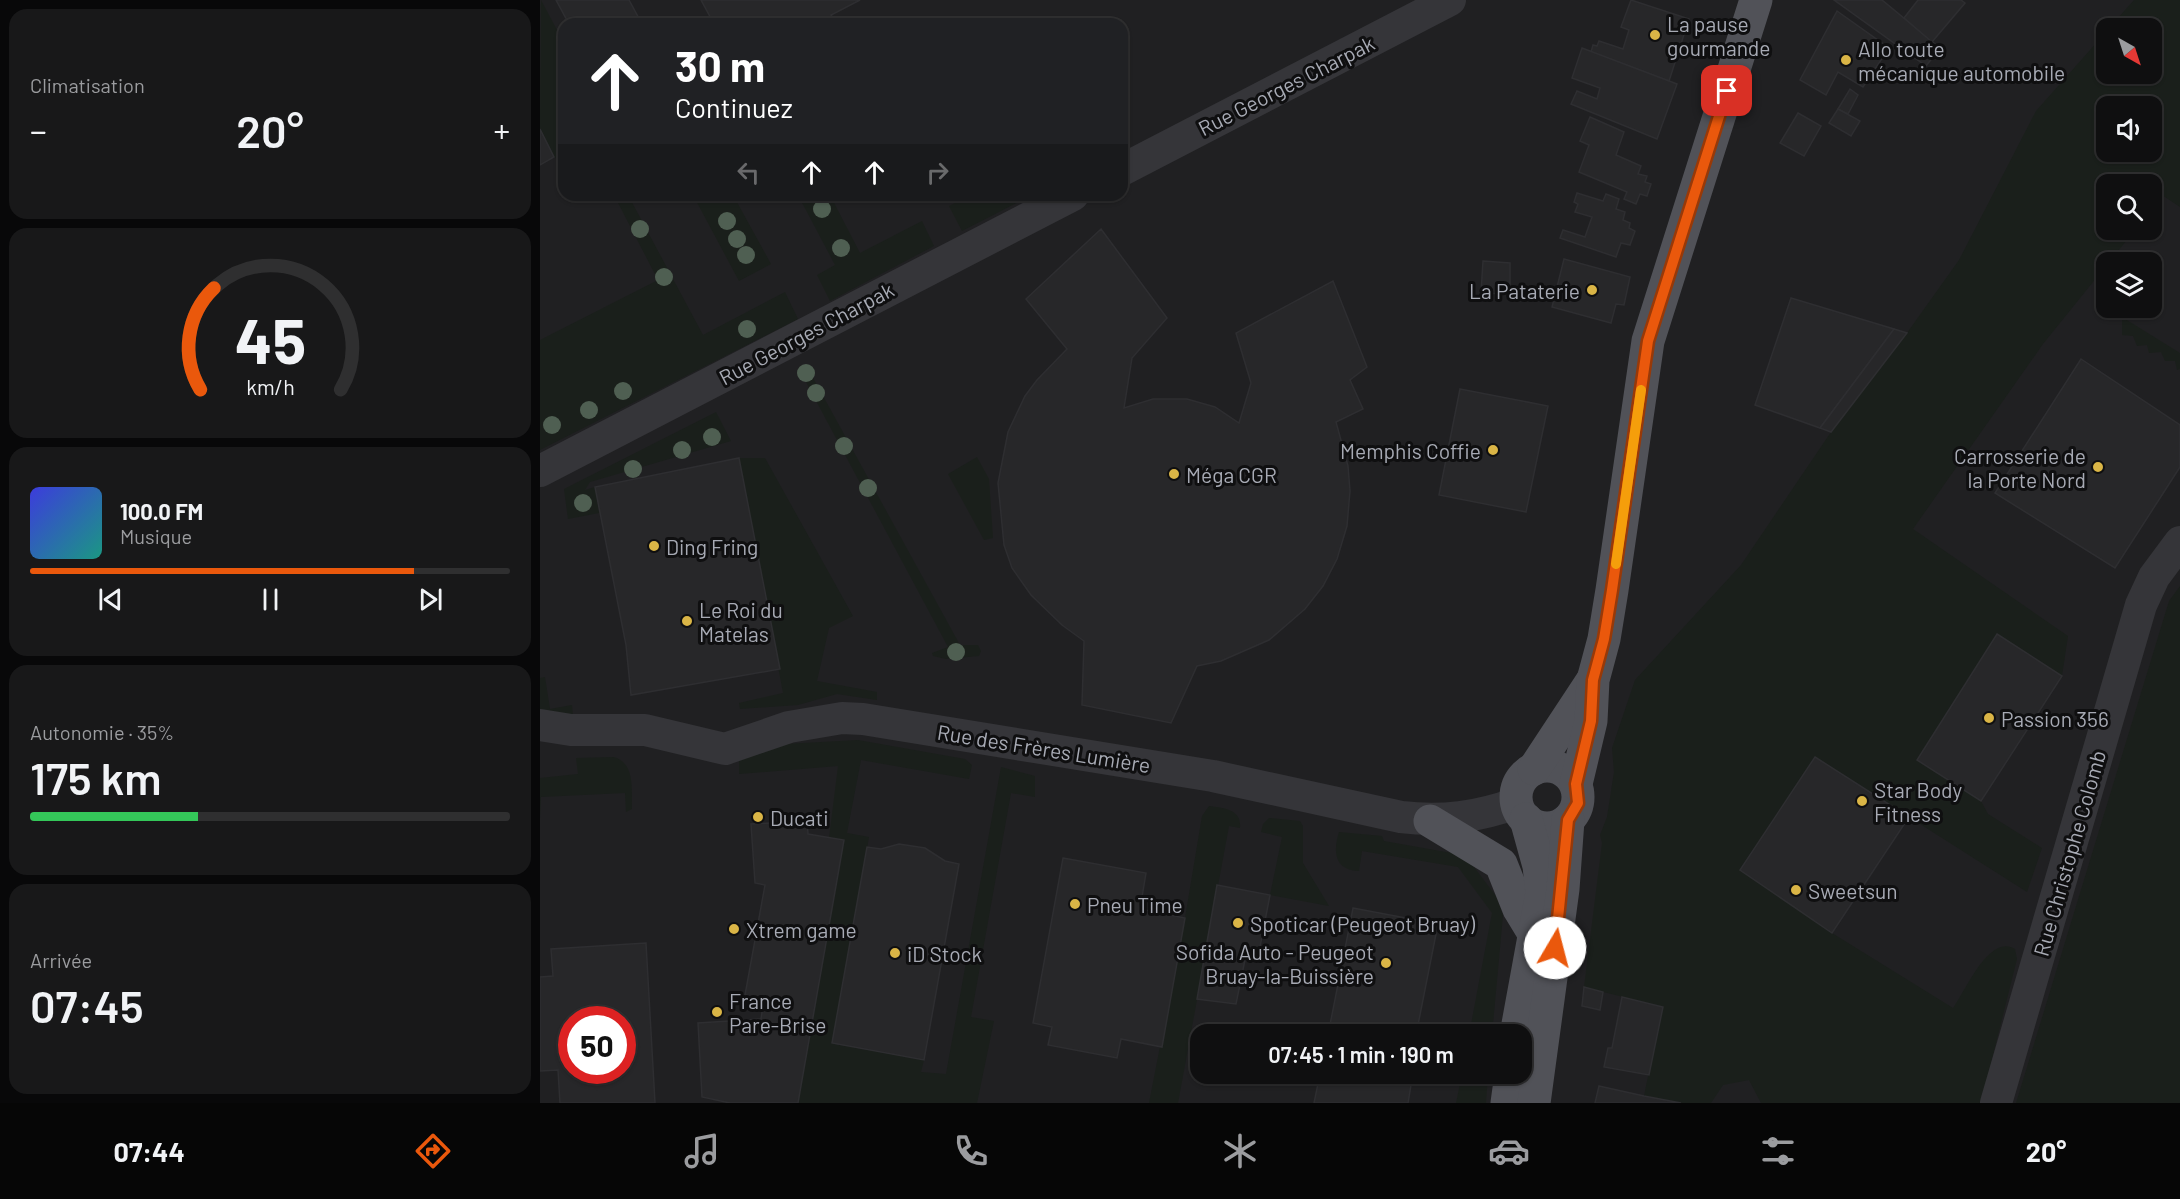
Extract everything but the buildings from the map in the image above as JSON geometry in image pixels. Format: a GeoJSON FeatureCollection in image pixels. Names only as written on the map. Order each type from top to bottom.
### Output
{"type":"FeatureCollection","features":[{"type":"Feature","properties":{"kind":"main road"},"geometry":{"type":"LineString","coordinates":[[1534,1103],[1563,889],[1568,820],[1578,803],[1576,784],[1591,721],[1593,680],[1604,639],[1612,590],[1648,341],[1756,0]]}},
{"type":"Feature","properties":{"kind":"main road"},"geometry":{"type":"LineString","coordinates":[[1518,1024],[1536,937],[1542,893],[1539,866],[1521,811],[1519,783],[1534,769],[1593,680]]}},
{"type":"Feature","properties":{"kind":"main road"},"geometry":{"type":"LineString","coordinates":[[1534,769],[1546,766],[1558,768],[1568,774],[1576,784]]}},
{"type":"Feature","properties":{"kind":"main road"},"geometry":{"type":"LineString","coordinates":[[1521,811],[1542,828],[1560,825],[1568,820]]}},
{"type":"Feature","properties":{"kind":"main road"},"geometry":{"type":"LineString","coordinates":[[1430,821],[1501,864],[1511,883],[1519,909],[1536,937]]}},
{"type":"Feature","properties":{"kind":"main road"},"geometry":{"type":"LineString","coordinates":[[1507,1103],[1510,1084]]}},
{"type":"Feature","properties":{"kind":"street","name":"Rue Georges Charpak"},"geometry":{"type":"LineString","coordinates":[[1128,167],[1450,0]]}},
{"type":"Feature","properties":{"kind":"street","name":"Rue Georges Charpak"},"geometry":{"type":"LineString","coordinates":[[540,471],[1061,201]]}},
{"type":"Feature","properties":{"kind":"street","name":"Rue Christophe Colomb"},"geometry":{"type":"LineString","coordinates":[[1996,1103],[2141,605],[2154,577],[2180,542]]}},
{"type":"Feature","properties":{"kind":"street","name":"Rue des Frères Lumière"},"geometry":{"type":"LineString","coordinates":[[540,725],[570,730],[645,730],[725,749],[789,727],[842,718],[863,719],[1213,776],[1401,817],[1430,821],[1521,811]]}},
{"type":"Feature","properties":{"kind":"street","name":"Rue des Frères Lumière"},"geometry":{"type":"LineString","coordinates":[[540,742],[570,730]]}},
{"type":"Feature","properties":{"kind":"shaded area"},"geometry":{"type":"Polygon","coordinates":[[[540,0],[2180,0],[2180,1103],[540,1103],[540,0]]]}},
{"type":"Feature","properties":{"kind":"shaded area"},"geometry":{"type":"Polygon","coordinates":[[[541,0],[558,32],[558,159],[554,157],[540,129],[541,0]]]}},
{"type":"Feature","properties":{"kind":"shaded area"},"geometry":{"type":"Polygon","coordinates":[[[2134,0],[2180,0],[2180,207],[2162,195],[2162,174],[2096,174],[2096,240],[2127,240],[2117,252],[2096,252],[2096,278],[2043,344],[1913,529],[2068,636],[2062,676],[1997,634],[1917,760],[1981,801],[1988,814],[2042,848],[2027,892],[1909,817],[1832,933],[1953,1008],[1987,956],[2005,946],[2015,949],[2017,959],[1981,1103],[1761,1103],[1749,1080],[1723,1085],[1711,1103],[1681,1103],[1644,1096],[1662,1007],[1584,987],[1602,843],[1600,835],[1607,817],[1614,772],[1612,748],[1635,680],[1741,565],[1831,432],[1907,333],[1959,260],[2036,111],[2096,43],[2096,84],[2162,84],[2162,18],[2118,18],[2134,0]]]}},
{"type":"Feature","properties":{"kind":"shaded area"},"geometry":{"type":"Polygon","coordinates":[[[617,201],[631,201],[703,335],[785,292],[798,319],[540,450],[540,340],[658,280],[617,201]]]}},
{"type":"Feature","properties":{"kind":"shaded area"},"geometry":{"type":"Polygon","coordinates":[[[696,201],[736,201],[771,264],[739,281],[696,201]]]}},
{"type":"Feature","properties":{"kind":"shaded area"},"geometry":{"type":"Polygon","coordinates":[[[801,201],[833,201],[860,253],[922,221],[934,246],[830,301],[817,275],[835,265],[801,201]]]}},
{"type":"Feature","properties":{"kind":"shaded area"},"geometry":{"type":"Polygon","coordinates":[[[959,201],[1020,201],[962,231],[949,206],[959,201]]]}},
{"type":"Feature","properties":{"kind":"shaded area"},"geometry":{"type":"Polygon","coordinates":[[[2124,318],[2180,353],[2180,369],[2177,370],[2175,361],[2165,361],[2161,352],[2149,353],[2147,345],[2137,346],[2133,336],[2122,335],[2124,318]]]}},
{"type":"Feature","properties":{"kind":"shaded area"},"geometry":{"type":"Polygon","coordinates":[[[806,365],[960,645],[978,645],[981,651],[979,656],[946,659],[933,656],[932,653],[948,647],[799,369],[806,365]]]}},
{"type":"Feature","properties":{"kind":"shaded area"},"geometry":{"type":"Polygon","coordinates":[[[716,412],[731,441],[590,482],[585,490],[595,487],[599,513],[568,519],[564,489],[716,412]]]}},
{"type":"Feature","properties":{"kind":"shaded area"},"geometry":{"type":"Polygon","coordinates":[[[977,457],[989,479],[993,538],[984,540],[948,474],[977,457]]]}},
{"type":"Feature","properties":{"kind":"shaded area"},"geometry":{"type":"Polygon","coordinates":[[[739,458],[765,458],[853,616],[829,628],[817,681],[877,692],[877,700],[837,694],[798,705],[740,709],[739,703],[783,693],[739,458]]]}},
{"type":"Feature","properties":{"kind":"shaded area"},"geometry":{"type":"Polygon","coordinates":[[[2180,586],[2180,1103],[2016,1103],[2169,601],[2180,586]]]}},
{"type":"Feature","properties":{"kind":"shaded area"},"geometry":{"type":"Polygon","coordinates":[[[545,677],[550,709],[572,705],[573,717],[540,720],[540,678],[545,677]]]}},
{"type":"Feature","properties":{"kind":"shaded area"},"geometry":{"type":"Polygon","coordinates":[[[858,740],[965,759],[972,765],[969,779],[861,760],[847,833],[869,837],[834,1044],[924,1060],[921,1072],[946,1074],[1001,767],[1035,776],[1035,797],[1011,793],[971,1017],[994,1021],[977,1103],[798,1103],[844,841],[829,838],[838,766],[739,774],[739,759],[750,746],[858,740]]]}},
{"type":"Feature","properties":{"kind":"shaded area"},"geometry":{"type":"Polygon","coordinates":[[[614,757],[626,765],[629,772],[632,786],[632,809],[626,812],[625,793],[541,797],[540,818],[540,778],[578,774],[576,758],[614,757]]]}},
{"type":"Feature","properties":{"kind":"shaded area"},"geometry":{"type":"Polygon","coordinates":[[[1209,806],[1225,809],[1235,813],[1240,822],[1240,828],[1229,826],[1193,1024],[1190,1024],[1190,1038],[1178,1103],[1149,1103],[1185,918],[1202,816],[1209,806]]]}},
{"type":"Feature","properties":{"kind":"shaded area"},"geometry":{"type":"Polygon","coordinates":[[[1269,818],[1300,821],[1303,826],[1303,863],[1329,906],[1270,895],[1282,837],[1261,832],[1263,824],[1269,818]]]}},
{"type":"Feature","properties":{"kind":"shaded area"},"geometry":{"type":"Polygon","coordinates":[[[1339,832],[1382,836],[1384,841],[1457,854],[1474,867],[1496,896],[1503,915],[1493,1024],[1471,1024],[1492,913],[1458,867],[1362,851],[1359,871],[1351,870],[1340,863],[1336,846],[1339,832]]]}},
{"type":"Feature","properties":{"kind":"shaded area"},"geometry":{"type":"Polygon","coordinates":[[[1460,1084],[1487,1084],[1486,1103],[1456,1103],[1460,1084]]]}},
{"type":"Feature","properties":{"kind":"slow traffic"},"geometry":{"type":"LineString","coordinates":[[1616,564],[1641,390]]}},
{"type":"Feature","properties":{"kind":"place","name":"La pause gourmande"},"geometry":{"type":"Point","coordinates":[1655,35]}},
{"type":"Feature","properties":{"kind":"place","name":"Allo toute mécanique automobile"},"geometry":{"type":"Point","coordinates":[1846,60]}},
{"type":"Feature","properties":{"kind":"place","name":"La Pataterie"},"geometry":{"type":"Point","coordinates":[1592,290]}},
{"type":"Feature","properties":{"kind":"place","name":"Memphis Coffie"},"geometry":{"type":"Point","coordinates":[1493,450]}},
{"type":"Feature","properties":{"kind":"place","name":"Carrosserie de la Porte Nord"},"geometry":{"type":"Point","coordinates":[2098,467]}},
{"type":"Feature","properties":{"kind":"place","name":"Méga CGR"},"geometry":{"type":"Point","coordinates":[1174,474]}},
{"type":"Feature","properties":{"kind":"place","name":"Ding Fring"},"geometry":{"type":"Point","coordinates":[654,546]}},
{"type":"Feature","properties":{"kind":"place","name":"Le Roi du Matelas"},"geometry":{"type":"Point","coordinates":[687,621]}},
{"type":"Feature","properties":{"kind":"place","name":"Passion 356"},"geometry":{"type":"Point","coordinates":[1989,718]}},
{"type":"Feature","properties":{"kind":"place","name":"Star Body Fitness"},"geometry":{"type":"Point","coordinates":[1862,801]}},
{"type":"Feature","properties":{"kind":"place","name":"Ducati"},"geometry":{"type":"Point","coordinates":[758,817]}},
{"type":"Feature","properties":{"kind":"place","name":"Sweetsun"},"geometry":{"type":"Point","coordinates":[1796,890]}},
{"type":"Feature","properties":{"kind":"place","name":"Pneu Time"},"geometry":{"type":"Point","coordinates":[1075,904]}},
{"type":"Feature","properties":{"kind":"place","name":"Spoticar (Peugeot Bruay)"},"geometry":{"type":"Point","coordinates":[1238,923]}},
{"type":"Feature","properties":{"kind":"place","name":"Xtrem game"},"geometry":{"type":"Point","coordinates":[734,929]}},
{"type":"Feature","properties":{"kind":"place","name":"iD Stock"},"geometry":{"type":"Point","coordinates":[895,953]}},
{"type":"Feature","properties":{"kind":"place","name":"Sofida Auto - Peugeot Bruay-la-Buissière"},"geometry":{"type":"Point","coordinates":[1386,963]}},
{"type":"Feature","properties":{"kind":"place","name":"France Pare-Brise"},"geometry":{"type":"Point","coordinates":[717,1012]}},
{"type":"Feature","properties":{"kind":"route"},"geometry":{"type":"LineString","coordinates":[[1555,948],[1563,889],[1568,820],[1575,813],[1578,803],[1576,784],[1591,721],[1593,680],[1604,639],[1612,590],[1648,341],[1727,91]]}}]}
